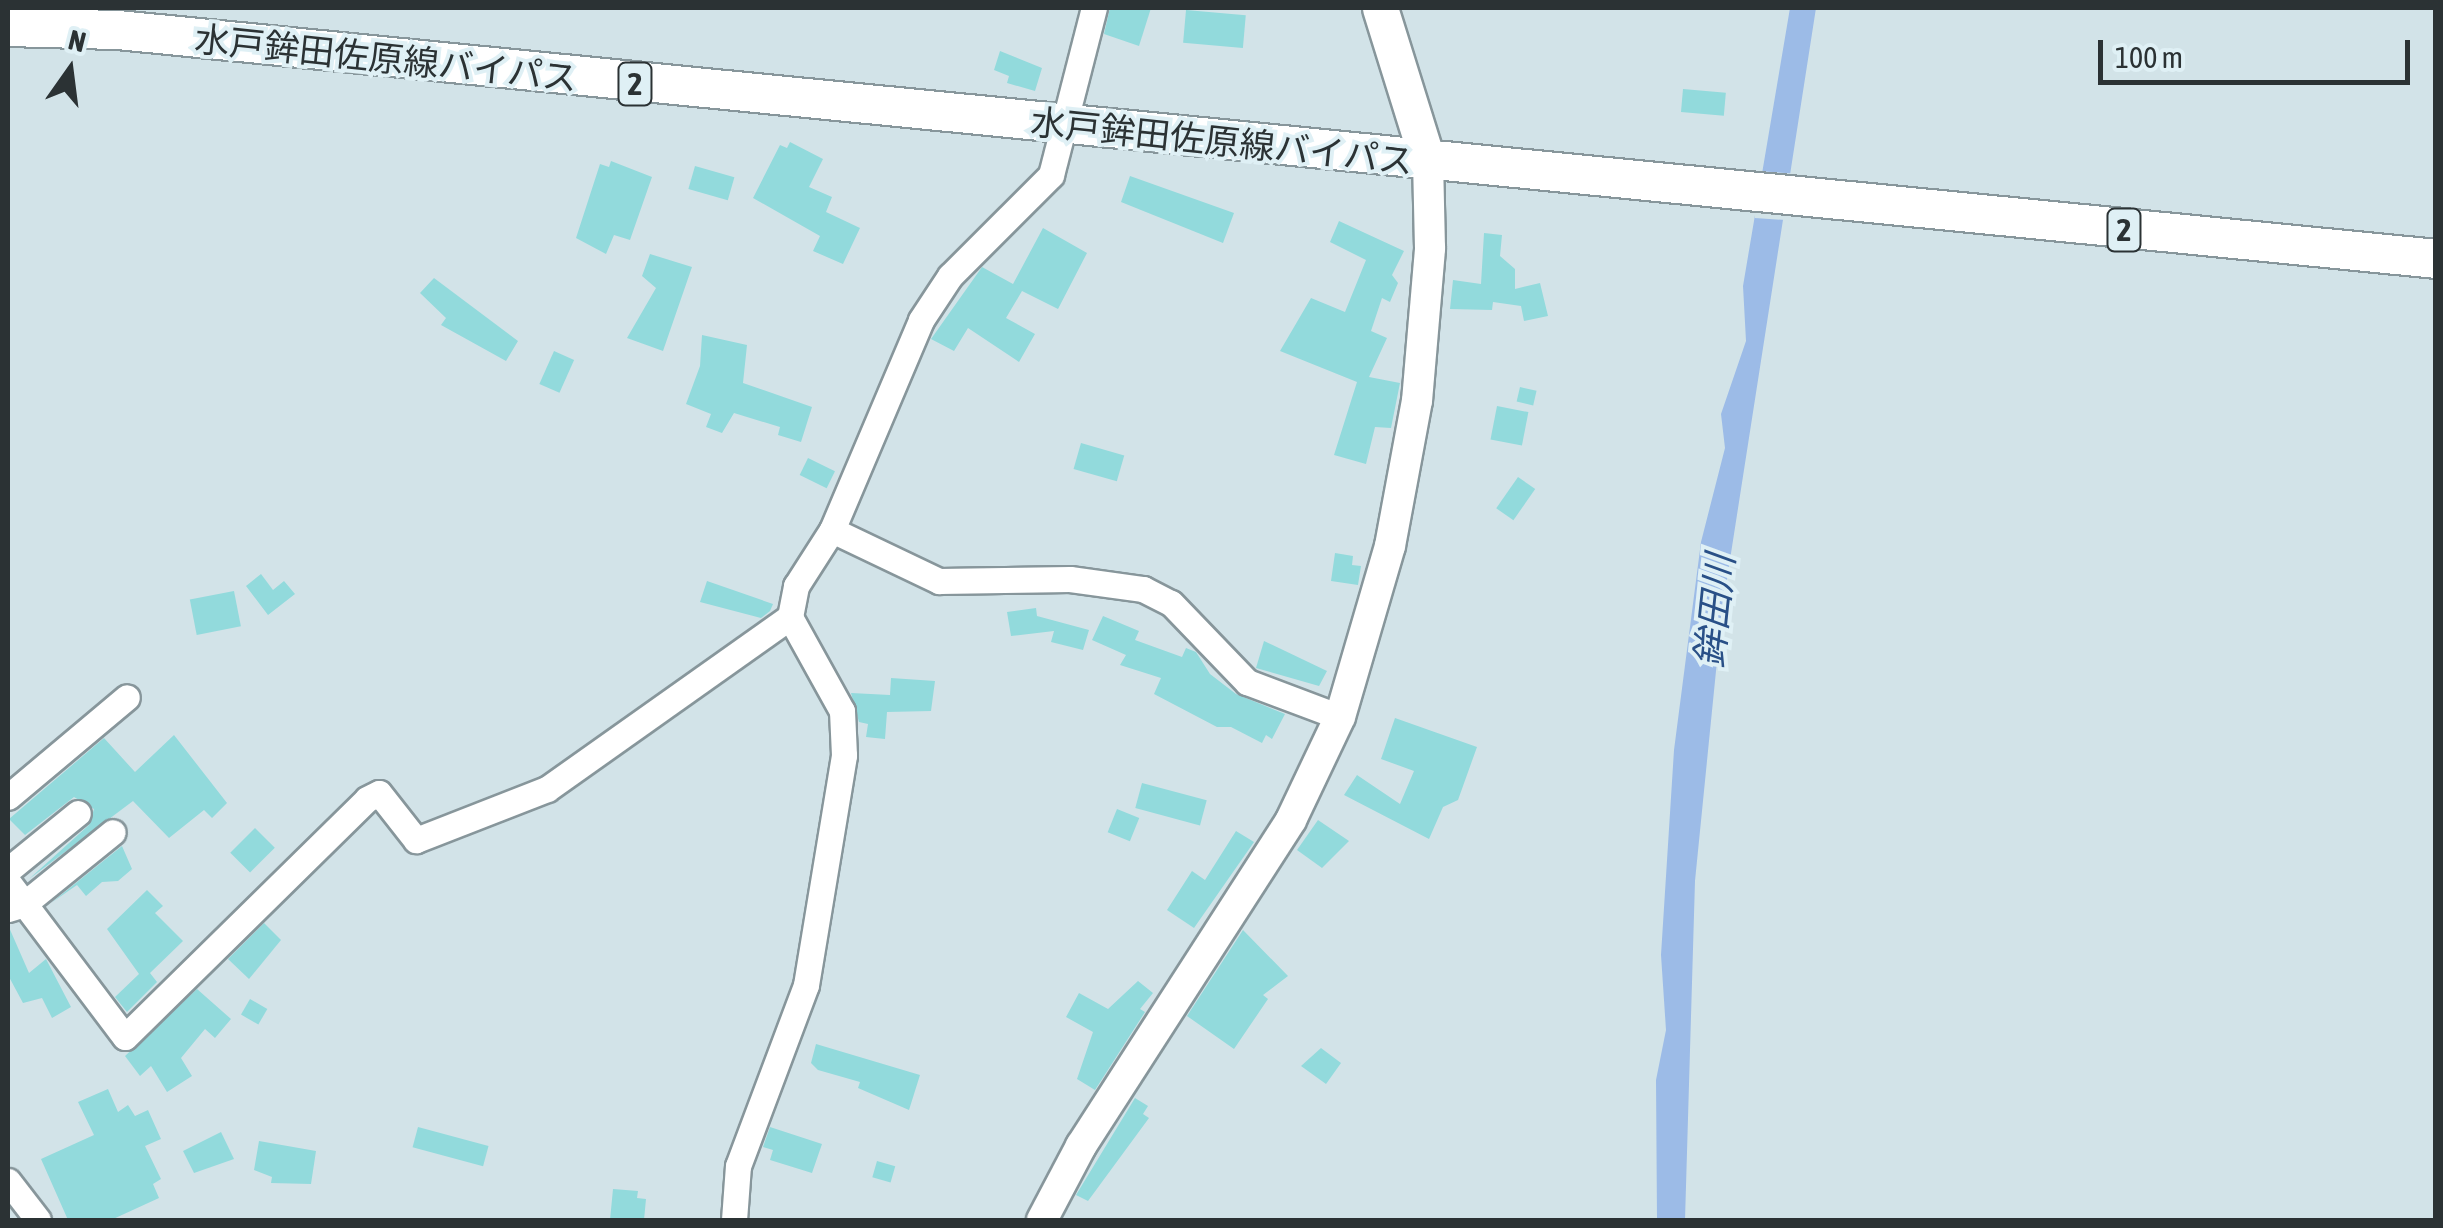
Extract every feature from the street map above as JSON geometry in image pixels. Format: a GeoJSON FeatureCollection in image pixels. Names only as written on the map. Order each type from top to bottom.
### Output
{"type":"FeatureCollection","features":[{"type":"Feature","properties":{"kind":"main road"},"geometry":{"type":"LineString","coordinates":[[1380,8],[1428,162]]}},
{"type":"Feature","properties":{"kind":"main road","name":"水戸鉾田佐原線バイパス"},"geometry":{"type":"LineString","coordinates":[[8,27],[118,30],[1812,202],[2436,260]]}},
{"type":"Feature","properties":{"kind":"street"},"geometry":{"type":"LineString","coordinates":[[734,1220],[738,1166],[806,984],[844,754],[842,712],[790,617],[796,586],[832,530],[920,320],[950,276],[1051,175],[1094,8]]}},
{"type":"Feature","properties":{"kind":"street"},"geometry":{"type":"LineString","coordinates":[[1042,1220],[1081,1146],[1291,820],[1340,717],[1390,546],[1417,402],[1430,248],[1428,162]]}},
{"type":"Feature","properties":{"kind":"street"},"geometry":{"type":"LineString","coordinates":[[832,530],[939,581],[1070,579],[1143,588],[1172,603],[1247,682],[1340,717]]}},
{"type":"Feature","properties":{"kind":"street"},"geometry":{"type":"LineString","coordinates":[[8,882],[16,906],[125,1037],[367,799],[379,793],[416,840],[546,789],[790,617]]}},
{"type":"Feature","properties":{"kind":"street"},"geometry":{"type":"LineString","coordinates":[[8,797],[126,697]]}},
{"type":"Feature","properties":{"kind":"street"},"geometry":{"type":"LineString","coordinates":[[8,870],[78,813]]}},
{"type":"Feature","properties":{"kind":"street"},"geometry":{"type":"LineString","coordinates":[[16,906],[113,832]]}},
{"type":"Feature","properties":{"kind":"street"},"geometry":{"type":"LineString","coordinates":[[8,1181],[38,1220]]}},
{"type":"Feature","properties":{"kind":"water","name":"鉾田川"},"geometry":{"type":"Polygon","coordinates":[[[1790,8],[1816,8],[1722,611],[1695,881],[1685,1220],[1657,1220],[1656,1080],[1666,1030],[1661,955],[1674,750],[1701,542],[1725,448],[1721,414],[1746,341],[1743,286],[1790,8]]]}},
{"type":"Feature","properties":{"kind":"pier"},"geometry":{"type":"Polygon","coordinates":[[[1758,171],[1797,174],[1794,221],[1755,218],[1758,171]]]}},
{"type":"Feature","properties":{"kind":"building"},"geometry":{"type":"Polygon","coordinates":[[[1110,8],[1151,8],[1139,46],[1104,34],[1110,8]]]}},
{"type":"Feature","properties":{"kind":"building"},"geometry":{"type":"Polygon","coordinates":[[[1186,10],[1246,15],[1243,48],[1183,43],[1186,10]]]}},
{"type":"Feature","properties":{"kind":"building"},"geometry":{"type":"Polygon","coordinates":[[[1000,51],[1042,68],[1035,91],[1007,83],[1009,76],[994,70],[1000,51]]]}},
{"type":"Feature","properties":{"kind":"building"},"geometry":{"type":"Polygon","coordinates":[[[1683,89],[1726,93],[1724,116],[1681,112],[1683,89]]]}},
{"type":"Feature","properties":{"kind":"building"},"geometry":{"type":"Polygon","coordinates":[[[790,142],[823,159],[809,187],[832,197],[826,212],[860,228],[843,264],[813,251],[820,236],[753,198],[780,145],[787,148],[790,142]]]}},
{"type":"Feature","properties":{"kind":"building"},"geometry":{"type":"Polygon","coordinates":[[[611,161],[652,177],[630,240],[614,235],[606,254],[576,238],[600,164],[609,167],[611,161]]]}},
{"type":"Feature","properties":{"kind":"building"},"geometry":{"type":"Polygon","coordinates":[[[695,166],[734,177],[728,200],[688,189],[695,166]]]}},
{"type":"Feature","properties":{"kind":"building"},"geometry":{"type":"Polygon","coordinates":[[[1130,176],[1234,213],[1223,243],[1121,202],[1130,176]]]}},
{"type":"Feature","properties":{"kind":"building"},"geometry":{"type":"Polygon","coordinates":[[[1339,221],[1404,251],[1392,275],[1398,283],[1390,302],[1382,298],[1371,331],[1387,338],[1369,377],[1400,383],[1391,428],[1375,427],[1366,464],[1334,455],[1357,382],[1280,351],[1311,298],[1345,312],[1366,260],[1330,242],[1339,221]]]}},
{"type":"Feature","properties":{"kind":"building"},"geometry":{"type":"Polygon","coordinates":[[[1043,228],[1087,253],[1058,309],[1022,291],[1006,318],[1035,334],[1019,362],[968,328],[954,351],[931,339],[982,267],[1013,284],[1043,228]]]}},
{"type":"Feature","properties":{"kind":"building"},"geometry":{"type":"Polygon","coordinates":[[[1484,233],[1502,235],[1500,256],[1515,269],[1515,289],[1540,283],[1548,316],[1524,321],[1521,306],[1493,302],[1492,310],[1450,309],[1453,280],[1481,284],[1484,233]]]}},
{"type":"Feature","properties":{"kind":"building"},"geometry":{"type":"Polygon","coordinates":[[[650,254],[692,267],[663,351],[627,338],[656,288],[642,276],[650,254]]]}},
{"type":"Feature","properties":{"kind":"building"},"geometry":{"type":"Polygon","coordinates":[[[434,278],[518,341],[506,361],[441,325],[446,318],[420,293],[434,278]]]}},
{"type":"Feature","properties":{"kind":"building"},"geometry":{"type":"Polygon","coordinates":[[[702,335],[747,345],[743,383],[812,407],[801,442],[778,435],[780,427],[734,413],[722,433],[706,427],[711,414],[686,404],[700,366],[702,335]]]}},
{"type":"Feature","properties":{"kind":"building"},"geometry":{"type":"Polygon","coordinates":[[[554,351],[574,360],[559,393],[539,384],[554,351]]]}},
{"type":"Feature","properties":{"kind":"building"},"geometry":{"type":"Polygon","coordinates":[[[1520,387],[1537,391],[1533,405],[1517,402],[1520,387]]]}},
{"type":"Feature","properties":{"kind":"building"},"geometry":{"type":"Polygon","coordinates":[[[1497,406],[1528,412],[1522,445],[1491,439],[1497,406]]]}},
{"type":"Feature","properties":{"kind":"building"},"geometry":{"type":"Polygon","coordinates":[[[1081,443],[1124,455],[1117,481],[1074,469],[1081,443]]]}},
{"type":"Feature","properties":{"kind":"building"},"geometry":{"type":"Polygon","coordinates":[[[808,458],[835,471],[827,488],[800,475],[808,458]]]}},
{"type":"Feature","properties":{"kind":"building"},"geometry":{"type":"Polygon","coordinates":[[[1518,477],[1535,489],[1513,520],[1496,508],[1518,477]]]}},
{"type":"Feature","properties":{"kind":"building"},"geometry":{"type":"Polygon","coordinates":[[[1335,553],[1353,556],[1352,565],[1361,566],[1358,585],[1331,581],[1335,553]]]}},
{"type":"Feature","properties":{"kind":"building"},"geometry":{"type":"Polygon","coordinates":[[[261,574],[273,590],[284,581],[295,594],[268,615],[246,586],[261,574]]]}},
{"type":"Feature","properties":{"kind":"building"},"geometry":{"type":"Polygon","coordinates":[[[707,581],[773,604],[761,618],[700,602],[707,581]]]}},
{"type":"Feature","properties":{"kind":"building"},"geometry":{"type":"Polygon","coordinates":[[[234,591],[241,626],[197,635],[190,600],[234,591]]]}},
{"type":"Feature","properties":{"kind":"building"},"geometry":{"type":"Polygon","coordinates":[[[1036,608],[1037,616],[1089,630],[1083,650],[1051,642],[1054,631],[1011,636],[1007,612],[1036,608]]]}},
{"type":"Feature","properties":{"kind":"building"},"geometry":{"type":"Polygon","coordinates":[[[1103,616],[1139,631],[1135,640],[1182,657],[1186,648],[1196,652],[1210,674],[1236,694],[1285,714],[1272,739],[1266,735],[1262,743],[1231,727],[1217,727],[1154,694],[1161,678],[1120,665],[1126,655],[1092,640],[1103,616]]]}},
{"type":"Feature","properties":{"kind":"building"},"geometry":{"type":"Polygon","coordinates":[[[1264,641],[1327,671],[1319,686],[1256,668],[1264,641]]]}},
{"type":"Feature","properties":{"kind":"building"},"geometry":{"type":"Polygon","coordinates":[[[891,678],[935,681],[931,711],[887,712],[885,739],[866,737],[868,724],[859,722],[851,693],[890,695],[891,678]]]}},
{"type":"Feature","properties":{"kind":"building"},"geometry":{"type":"Polygon","coordinates":[[[1395,718],[1477,747],[1458,800],[1443,807],[1429,839],[1344,795],[1357,775],[1400,804],[1414,771],[1381,759],[1395,718]]]}},
{"type":"Feature","properties":{"kind":"building"},"geometry":{"type":"Polygon","coordinates":[[[174,735],[227,803],[212,818],[204,810],[169,838],[133,801],[29,879],[89,825],[94,809],[74,797],[25,835],[9,819],[104,738],[135,772],[174,735]]]}},
{"type":"Feature","properties":{"kind":"building"},"geometry":{"type":"Polygon","coordinates":[[[1142,783],[1207,800],[1200,825],[1135,808],[1142,783]]]}},
{"type":"Feature","properties":{"kind":"building"},"geometry":{"type":"Polygon","coordinates":[[[1117,809],[1139,818],[1130,841],[1108,832],[1117,809]]]}},
{"type":"Feature","properties":{"kind":"building"},"geometry":{"type":"Polygon","coordinates":[[[1318,820],[1349,841],[1322,868],[1297,850],[1318,820]]]}},
{"type":"Feature","properties":{"kind":"building"},"geometry":{"type":"Polygon","coordinates":[[[255,828],[275,848],[250,873],[230,853],[255,828]]]}},
{"type":"Feature","properties":{"kind":"building"},"geometry":{"type":"Polygon","coordinates":[[[1236,831],[1254,842],[1194,928],[1167,910],[1192,871],[1205,880],[1236,831]]]}},
{"type":"Feature","properties":{"kind":"building"},"geometry":{"type":"Polygon","coordinates":[[[122,846],[132,869],[118,881],[102,882],[86,896],[77,885],[51,903],[122,846]]]}},
{"type":"Feature","properties":{"kind":"building"},"geometry":{"type":"Polygon","coordinates":[[[147,890],[163,906],[155,913],[183,941],[150,973],[157,982],[127,1012],[115,997],[139,974],[107,929],[147,890]]]}},
{"type":"Feature","properties":{"kind":"building"},"geometry":{"type":"Polygon","coordinates":[[[264,923],[281,940],[249,979],[228,959],[264,923]]]}},
{"type":"Feature","properties":{"kind":"building"},"geometry":{"type":"Polygon","coordinates":[[[8,925],[29,973],[46,959],[71,1007],[52,1018],[42,998],[23,1003],[8,975],[8,925]]]}},
{"type":"Feature","properties":{"kind":"building"},"geometry":{"type":"Polygon","coordinates":[[[1243,930],[1288,976],[1263,995],[1268,999],[1234,1049],[1187,1016],[1243,930]]]}},
{"type":"Feature","properties":{"kind":"building"},"geometry":{"type":"Polygon","coordinates":[[[1138,981],[1153,993],[1095,1090],[1077,1079],[1093,1032],[1066,1017],[1079,993],[1108,1009],[1138,981]]]}},
{"type":"Feature","properties":{"kind":"building"},"geometry":{"type":"Polygon","coordinates":[[[197,989],[231,1019],[215,1038],[205,1029],[181,1058],[192,1076],[167,1092],[151,1066],[140,1076],[125,1056],[197,989]]]}},
{"type":"Feature","properties":{"kind":"building"},"geometry":{"type":"Polygon","coordinates":[[[250,999],[267,1009],[258,1025],[241,1015],[250,999]]]}},
{"type":"Feature","properties":{"kind":"building"},"geometry":{"type":"Polygon","coordinates":[[[816,1044],[920,1075],[909,1110],[858,1088],[860,1082],[818,1070],[811,1063],[816,1044]]]}},
{"type":"Feature","properties":{"kind":"building"},"geometry":{"type":"Polygon","coordinates":[[[1321,1048],[1341,1063],[1326,1084],[1301,1066],[1321,1048]]]}},
{"type":"Feature","properties":{"kind":"building"},"geometry":{"type":"Polygon","coordinates":[[[108,1089],[118,1112],[128,1105],[135,1116],[148,1110],[161,1139],[145,1146],[161,1179],[153,1184],[159,1198],[111,1220],[68,1220],[41,1159],[94,1135],[78,1102],[108,1089]]]}},
{"type":"Feature","properties":{"kind":"building"},"geometry":{"type":"Polygon","coordinates":[[[1135,1098],[1148,1106],[1143,1114],[1149,1118],[1088,1201],[1076,1195],[1135,1098]]]}},
{"type":"Feature","properties":{"kind":"building"},"geometry":{"type":"Polygon","coordinates":[[[418,1127],[489,1146],[483,1166],[413,1147],[418,1127]]]}},
{"type":"Feature","properties":{"kind":"building"},"geometry":{"type":"Polygon","coordinates":[[[770,1127],[822,1144],[812,1173],[770,1160],[773,1150],[763,1147],[770,1127]]]}},
{"type":"Feature","properties":{"kind":"building"},"geometry":{"type":"Polygon","coordinates":[[[221,1132],[234,1159],[194,1173],[183,1151],[221,1132]]]}},
{"type":"Feature","properties":{"kind":"building"},"geometry":{"type":"Polygon","coordinates":[[[259,1141],[316,1151],[311,1184],[271,1183],[272,1177],[254,1170],[259,1141]]]}},
{"type":"Feature","properties":{"kind":"building"},"geometry":{"type":"Polygon","coordinates":[[[877,1161],[895,1166],[891,1183],[872,1177],[877,1161]]]}},
{"type":"Feature","properties":{"kind":"building"},"geometry":{"type":"Polygon","coordinates":[[[613,1189],[638,1191],[637,1198],[646,1199],[644,1220],[610,1220],[613,1189]]]}}]}
